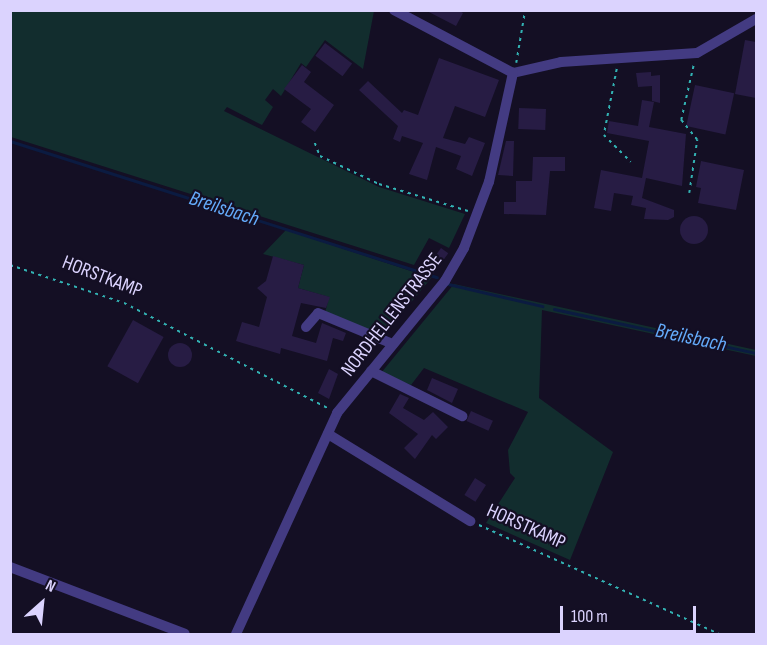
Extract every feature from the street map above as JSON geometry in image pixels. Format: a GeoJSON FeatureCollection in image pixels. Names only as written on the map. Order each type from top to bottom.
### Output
{"type":"FeatureCollection","features":[{"type":"Feature","properties":{"kind":"street"},"geometry":{"type":"LineString","coordinates":[[394,10],[513,73],[539,65],[696,53],[756,19]]}},
{"type":"Feature","properties":{"kind":"street","name":"NORDHELLENSTRASSE"},"geometry":{"type":"LineString","coordinates":[[236,634],[337,413],[445,281],[478,213],[489,182],[513,73]]}},
{"type":"Feature","properties":{"kind":"street"},"geometry":{"type":"LineString","coordinates":[[306,327],[318,313],[393,344]]}},
{"type":"Feature","properties":{"kind":"street"},"geometry":{"type":"LineString","coordinates":[[371,371],[462,416]]}},
{"type":"Feature","properties":{"kind":"street","name":"HORSTKAMP"},"geometry":{"type":"LineString","coordinates":[[328,434],[470,521]]}},
{"type":"Feature","properties":{"kind":"street"},"geometry":{"type":"LineString","coordinates":[[10,567],[185,634]]}},
{"type":"Feature","properties":{"kind":"path"},"geometry":{"type":"LineString","coordinates":[[513,73],[525,10]]}},
{"type":"Feature","properties":{"kind":"path"},"geometry":{"type":"LineString","coordinates":[[689,193],[697,140],[681,120],[696,53]]}},
{"type":"Feature","properties":{"kind":"path"},"geometry":{"type":"LineString","coordinates":[[617,59],[604,135],[631,162]]}},
{"type":"Feature","properties":{"kind":"path"},"geometry":{"type":"LineString","coordinates":[[315,143],[320,156],[379,184],[478,213]]}},
{"type":"Feature","properties":{"kind":"path","name":"HORSTKAMP"},"geometry":{"type":"LineString","coordinates":[[10,265],[123,303],[337,413]]}},
{"type":"Feature","properties":{"kind":"path","name":"HORSTKAMP"},"geometry":{"type":"LineString","coordinates":[[470,521],[719,634]]}},
{"type":"Feature","properties":{"kind":"green space"},"geometry":{"type":"Polygon","coordinates":[[[10,11],[374,11],[363,69],[325,40],[306,67],[301,63],[281,96],[273,89],[265,100],[273,107],[262,125],[227,107],[224,111],[379,187],[465,214],[449,248],[429,238],[414,265],[11,137],[10,11]]]}},
{"type":"Feature","properties":{"kind":"green space"},"geometry":{"type":"Polygon","coordinates":[[[286,230],[432,277],[384,335],[325,313],[329,297],[298,288],[304,265],[263,254],[286,230]]]}},
{"type":"Feature","properties":{"kind":"green space"},"geometry":{"type":"Polygon","coordinates":[[[454,284],[756,350],[756,356],[542,310],[539,398],[613,452],[570,560],[486,523],[515,478],[510,473],[508,450],[528,412],[424,368],[411,385],[381,373],[454,284]]]}},
{"type":"Feature","properties":{"kind":"building"},"geometry":{"type":"Polygon","coordinates":[[[425,10],[458,10],[463,13],[456,26],[425,10]]]}},
{"type":"Feature","properties":{"kind":"building"},"geometry":{"type":"Polygon","coordinates":[[[745,40],[756,42],[756,98],[735,94],[745,40]]]}},
{"type":"Feature","properties":{"kind":"building"},"geometry":{"type":"Polygon","coordinates":[[[325,43],[352,63],[343,76],[315,56],[325,43]]]}},
{"type":"Feature","properties":{"kind":"building"},"geometry":{"type":"Polygon","coordinates":[[[439,58],[499,80],[485,117],[455,106],[443,138],[465,144],[469,137],[485,143],[472,176],[456,169],[461,156],[436,147],[427,180],[409,174],[423,143],[402,136],[400,142],[393,139],[398,126],[359,90],[368,81],[402,113],[404,110],[418,115],[439,58]]]}},
{"type":"Feature","properties":{"kind":"building"},"geometry":{"type":"Polygon","coordinates":[[[302,65],[311,72],[304,82],[334,105],[315,132],[301,122],[311,109],[284,89],[302,65]]]}},
{"type":"Feature","properties":{"kind":"building"},"geometry":{"type":"Polygon","coordinates":[[[651,72],[651,76],[660,75],[660,103],[652,101],[652,86],[638,87],[636,73],[651,72]]]}},
{"type":"Feature","properties":{"kind":"building"},"geometry":{"type":"Polygon","coordinates":[[[695,85],[734,93],[725,134],[686,126],[695,85]]]}},
{"type":"Feature","properties":{"kind":"building"},"geometry":{"type":"Polygon","coordinates":[[[642,100],[654,102],[649,127],[686,134],[682,186],[646,178],[642,198],[674,210],[674,217],[668,220],[644,219],[646,208],[631,205],[633,196],[614,193],[611,211],[594,208],[601,170],[642,178],[649,141],[607,133],[609,121],[638,126],[642,100]]]}},
{"type":"Feature","properties":{"kind":"building"},"geometry":{"type":"Polygon","coordinates":[[[519,108],[546,109],[545,130],[518,129],[519,108]]]}},
{"type":"Feature","properties":{"kind":"building"},"geometry":{"type":"Polygon","coordinates":[[[506,141],[514,141],[513,176],[498,175],[506,141]]]}},
{"type":"Feature","properties":{"kind":"building"},"geometry":{"type":"Polygon","coordinates":[[[533,157],[565,157],[565,171],[550,171],[546,215],[504,214],[504,202],[516,202],[516,181],[532,181],[533,157]]]}},
{"type":"Feature","properties":{"kind":"building"},"geometry":{"type":"Polygon","coordinates":[[[701,161],[744,170],[736,210],[698,203],[701,188],[696,187],[701,161]]]}},
{"type":"Feature","properties":{"kind":"building"},"geometry":{"type":"Polygon","coordinates":[[[694,216],[704,220],[708,230],[704,240],[694,244],[684,240],[680,230],[684,220],[694,216]]]}},
{"type":"Feature","properties":{"kind":"building"},"geometry":{"type":"Polygon","coordinates":[[[441,248],[448,253],[434,274],[426,268],[441,248]]]}},
{"type":"Feature","properties":{"kind":"building"},"geometry":{"type":"Polygon","coordinates":[[[273,256],[304,265],[298,288],[330,297],[326,308],[301,303],[292,336],[316,343],[322,323],[346,333],[343,341],[333,338],[327,361],[281,348],[280,354],[236,341],[242,322],[259,327],[267,297],[257,288],[266,281],[273,256]]]}},
{"type":"Feature","properties":{"kind":"building"},"geometry":{"type":"Polygon","coordinates":[[[133,320],[164,337],[138,383],[107,366],[133,320]]]}},
{"type":"Feature","properties":{"kind":"building"},"geometry":{"type":"Polygon","coordinates":[[[175,343],[185,343],[192,350],[192,360],[185,367],[175,367],[168,360],[168,350],[175,343]]]}},
{"type":"Feature","properties":{"kind":"building"},"geometry":{"type":"Polygon","coordinates":[[[329,369],[338,374],[329,399],[318,393],[329,369]]]}},
{"type":"Feature","properties":{"kind":"building"},"geometry":{"type":"Polygon","coordinates":[[[432,378],[458,389],[452,403],[427,390],[432,378]]]}},
{"type":"Feature","properties":{"kind":"building"},"geometry":{"type":"Polygon","coordinates":[[[400,394],[409,398],[403,408],[424,420],[433,412],[448,427],[436,439],[432,435],[415,459],[404,448],[418,434],[389,413],[400,394]]]}},
{"type":"Feature","properties":{"kind":"building"},"geometry":{"type":"Polygon","coordinates":[[[471,411],[493,421],[488,431],[467,421],[471,411]]]}},
{"type":"Feature","properties":{"kind":"building"},"geometry":{"type":"Polygon","coordinates":[[[475,478],[486,485],[475,502],[464,495],[475,478]]]}},
{"type":"Feature","properties":{"kind":"waterway","name":"Breilsbach"},"geometry":{"type":"LineString","coordinates":[[10,141],[437,277]]}},
{"type":"Feature","properties":{"kind":"waterway","name":"Breilsbach"},"geometry":{"type":"LineString","coordinates":[[448,284],[542,306]]}},
{"type":"Feature","properties":{"kind":"waterway","name":"Breilsbach"},"geometry":{"type":"LineString","coordinates":[[554,309],[756,353]]}}]}
